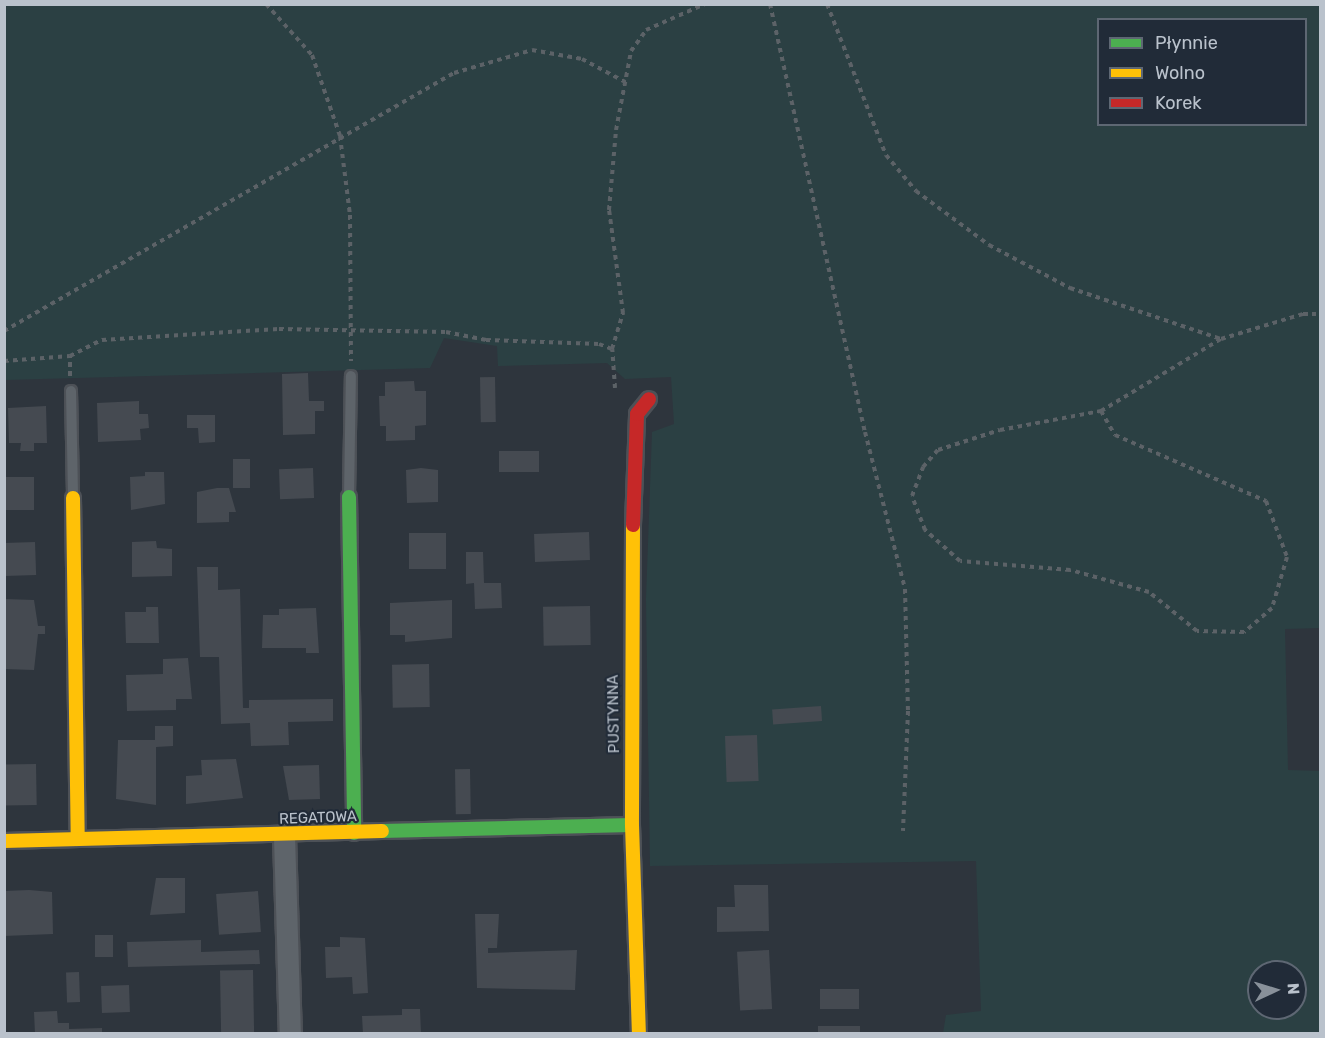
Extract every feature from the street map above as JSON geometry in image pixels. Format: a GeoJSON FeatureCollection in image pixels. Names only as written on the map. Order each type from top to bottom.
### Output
{"type":"FeatureCollection","features":[{"type":"Feature","properties":{"kind":"street","name":"PUSTYNNA"},"geometry":{"type":"LineString","coordinates":[[639,1034],[632,825],[631,591],[637,414],[649,399]]}},
{"type":"Feature","properties":{"kind":"street"},"geometry":{"type":"LineString","coordinates":[[349,497],[354,833]]}},
{"type":"Feature","properties":{"kind":"street"},"geometry":{"type":"LineString","coordinates":[[73,498],[78,839]]}},
{"type":"Feature","properties":{"kind":"street","name":"REGATOWA"},"geometry":{"type":"LineString","coordinates":[[4,841],[284,836],[632,825]]}},
{"type":"Feature","properties":{"kind":"street"},"geometry":{"type":"LineString","coordinates":[[284,836],[290,1034]]}},
{"type":"Feature","properties":{"kind":"lane"},"geometry":{"type":"LineString","coordinates":[[349,497],[351,376]]}},
{"type":"Feature","properties":{"kind":"lane"},"geometry":{"type":"LineString","coordinates":[[71,392],[73,498]]}},
{"type":"Feature","properties":{"kind":"path"},"geometry":{"type":"LineString","coordinates":[[266,4],[312,55],[340,136],[350,214],[351,376]]}},
{"type":"Feature","properties":{"kind":"path"},"geometry":{"type":"LineString","coordinates":[[615,388],[612,349],[624,313],[609,210],[631,51],[646,30],[705,4]]}},
{"type":"Feature","properties":{"kind":"path"},"geometry":{"type":"LineString","coordinates":[[770,4],[865,432],[905,589],[908,711],[903,831]]}},
{"type":"Feature","properties":{"kind":"path"},"geometry":{"type":"LineString","coordinates":[[827,4],[886,154],[916,191],[989,245],[1070,288],[1221,339]]}},
{"type":"Feature","properties":{"kind":"path"},"geometry":{"type":"LineString","coordinates":[[4,331],[340,136],[454,73],[531,50],[582,59],[625,82]]}},
{"type":"Feature","properties":{"kind":"path"},"geometry":{"type":"LineString","coordinates":[[1101,411],[1115,435],[1266,501],[1287,557],[1272,608],[1244,632],[1197,631],[1149,592],[1070,570],[960,561],[926,530],[912,496],[923,467],[938,450],[999,430],[1101,411],[1221,339],[1303,314],[1320,314]]}},
{"type":"Feature","properties":{"kind":"path"},"geometry":{"type":"LineString","coordinates":[[4,361],[70,356],[102,340],[351,330],[446,332],[486,340],[599,344],[612,349]]}},
{"type":"Feature","properties":{"kind":"path"},"geometry":{"type":"LineString","coordinates":[[70,356],[71,392]]}},
{"type":"Feature","properties":{"kind":"green space"},"geometry":{"type":"Polygon","coordinates":[[[4,5],[1320,5],[1320,628],[1285,629],[1288,770],[1320,771],[1320,1033],[943,1033],[946,1015],[981,1011],[976,861],[650,866],[646,599],[652,432],[674,424],[671,377],[625,379],[607,363],[498,366],[497,346],[444,338],[430,368],[5,380],[4,5]]]}},
{"type":"Feature","properties":{"kind":"building"},"geometry":{"type":"Polygon","coordinates":[[[308,373],[309,401],[324,401],[324,411],[315,411],[315,434],[283,435],[282,374],[308,373]]]}},
{"type":"Feature","properties":{"kind":"building"},"geometry":{"type":"Polygon","coordinates":[[[480,377],[495,377],[496,422],[481,422],[480,377]]]}},
{"type":"Feature","properties":{"kind":"building"},"geometry":{"type":"Polygon","coordinates":[[[414,381],[415,391],[426,391],[426,425],[415,426],[415,440],[386,441],[386,426],[380,426],[379,396],[385,396],[385,382],[414,381]]]}},
{"type":"Feature","properties":{"kind":"building"},"geometry":{"type":"Polygon","coordinates":[[[139,401],[139,414],[148,414],[149,428],[140,429],[141,440],[98,442],[97,403],[139,401]]]}},
{"type":"Feature","properties":{"kind":"building"},"geometry":{"type":"Polygon","coordinates":[[[46,406],[47,443],[34,443],[34,451],[20,451],[21,443],[9,443],[8,408],[46,406]]]}},
{"type":"Feature","properties":{"kind":"building"},"geometry":{"type":"Polygon","coordinates":[[[187,415],[215,415],[215,442],[199,443],[198,428],[187,428],[187,415]]]}},
{"type":"Feature","properties":{"kind":"building"},"geometry":{"type":"Polygon","coordinates":[[[499,451],[539,451],[539,472],[499,472],[499,451]]]}},
{"type":"Feature","properties":{"kind":"building"},"geometry":{"type":"Polygon","coordinates":[[[233,459],[250,459],[250,488],[233,488],[233,459]]]}},
{"type":"Feature","properties":{"kind":"building"},"geometry":{"type":"Polygon","coordinates":[[[313,468],[314,498],[280,499],[279,469],[313,468]]]}},
{"type":"Feature","properties":{"kind":"building"},"geometry":{"type":"Polygon","coordinates":[[[421,468],[438,470],[438,502],[407,503],[406,470],[421,468]]]}},
{"type":"Feature","properties":{"kind":"building"},"geometry":{"type":"Polygon","coordinates":[[[145,472],[164,472],[165,504],[131,510],[130,477],[145,476],[145,472]]]}},
{"type":"Feature","properties":{"kind":"building"},"geometry":{"type":"Polygon","coordinates":[[[4,477],[34,477],[34,510],[4,510],[4,477]]]}},
{"type":"Feature","properties":{"kind":"building"},"geometry":{"type":"Polygon","coordinates":[[[229,488],[236,512],[229,512],[229,522],[197,523],[197,492],[229,488]]]}},
{"type":"Feature","properties":{"kind":"building"},"geometry":{"type":"Polygon","coordinates":[[[589,532],[590,560],[535,562],[534,534],[589,532]]]}},
{"type":"Feature","properties":{"kind":"building"},"geometry":{"type":"Polygon","coordinates":[[[409,533],[446,533],[446,569],[409,569],[409,533]]]}},
{"type":"Feature","properties":{"kind":"building"},"geometry":{"type":"Polygon","coordinates":[[[156,541],[157,548],[172,549],[172,576],[132,577],[132,542],[156,541]]]}},
{"type":"Feature","properties":{"kind":"building"},"geometry":{"type":"Polygon","coordinates":[[[35,542],[36,575],[5,576],[4,543],[35,542]]]}},
{"type":"Feature","properties":{"kind":"building"},"geometry":{"type":"Polygon","coordinates":[[[466,552],[483,552],[484,583],[501,583],[502,608],[475,609],[474,583],[466,584],[466,552]]]}},
{"type":"Feature","properties":{"kind":"building"},"geometry":{"type":"Polygon","coordinates":[[[197,567],[218,567],[218,590],[240,589],[243,708],[249,708],[249,700],[333,699],[333,721],[288,722],[289,745],[251,746],[250,723],[221,724],[219,657],[200,657],[197,567]]]}},
{"type":"Feature","properties":{"kind":"building"},"geometry":{"type":"Polygon","coordinates":[[[4,599],[34,600],[38,626],[45,626],[45,634],[38,634],[34,670],[4,669],[4,599]]]}},
{"type":"Feature","properties":{"kind":"building"},"geometry":{"type":"Polygon","coordinates":[[[452,600],[452,638],[405,642],[405,635],[390,635],[390,603],[452,600]]]}},
{"type":"Feature","properties":{"kind":"building"},"geometry":{"type":"Polygon","coordinates":[[[590,606],[591,645],[544,646],[543,607],[590,606]]]}},
{"type":"Feature","properties":{"kind":"building"},"geometry":{"type":"Polygon","coordinates":[[[146,607],[158,607],[159,643],[126,643],[125,612],[146,612],[146,607]]]}},
{"type":"Feature","properties":{"kind":"building"},"geometry":{"type":"Polygon","coordinates":[[[316,608],[319,653],[306,653],[306,648],[262,648],[263,615],[279,615],[279,609],[316,608]]]}},
{"type":"Feature","properties":{"kind":"building"},"geometry":{"type":"Polygon","coordinates":[[[188,658],[192,699],[176,699],[176,710],[127,711],[126,675],[163,674],[163,659],[188,658]]]}},
{"type":"Feature","properties":{"kind":"building"},"geometry":{"type":"Polygon","coordinates":[[[429,664],[430,707],[393,708],[392,665],[429,664]]]}},
{"type":"Feature","properties":{"kind":"building"},"geometry":{"type":"Polygon","coordinates":[[[821,706],[822,721],[773,724],[772,709],[821,706]]]}},
{"type":"Feature","properties":{"kind":"building"},"geometry":{"type":"Polygon","coordinates":[[[155,726],[173,726],[173,746],[156,747],[156,805],[116,799],[118,740],[155,740],[155,726]]]}},
{"type":"Feature","properties":{"kind":"building"},"geometry":{"type":"Polygon","coordinates":[[[757,735],[759,781],[727,782],[725,736],[757,735]]]}},
{"type":"Feature","properties":{"kind":"building"},"geometry":{"type":"Polygon","coordinates":[[[236,759],[243,798],[186,804],[186,776],[202,775],[201,760],[236,759]]]}},
{"type":"Feature","properties":{"kind":"building"},"geometry":{"type":"Polygon","coordinates":[[[36,764],[37,805],[5,806],[4,765],[36,764]]]}},
{"type":"Feature","properties":{"kind":"building"},"geometry":{"type":"Polygon","coordinates":[[[319,765],[320,799],[289,800],[283,766],[319,765]]]}},
{"type":"Feature","properties":{"kind":"building"},"geometry":{"type":"Polygon","coordinates":[[[455,769],[470,769],[471,814],[456,814],[455,769]]]}},
{"type":"Feature","properties":{"kind":"building"},"geometry":{"type":"Polygon","coordinates":[[[156,878],[185,878],[185,913],[150,915],[156,878]]]}},
{"type":"Feature","properties":{"kind":"building"},"geometry":{"type":"Polygon","coordinates":[[[734,885],[768,885],[769,931],[717,932],[717,907],[735,907],[734,885]]]}},
{"type":"Feature","properties":{"kind":"building"},"geometry":{"type":"Polygon","coordinates":[[[4,891],[52,892],[53,934],[4,936],[4,891]]]}},
{"type":"Feature","properties":{"kind":"building"},"geometry":{"type":"Polygon","coordinates":[[[258,891],[261,932],[219,935],[216,894],[258,891]]]}},
{"type":"Feature","properties":{"kind":"building"},"geometry":{"type":"Polygon","coordinates":[[[475,914],[499,914],[497,948],[488,948],[488,953],[577,950],[575,990],[477,988],[475,914]]]}},
{"type":"Feature","properties":{"kind":"building"},"geometry":{"type":"Polygon","coordinates":[[[95,935],[113,935],[113,957],[95,957],[95,935]]]}},
{"type":"Feature","properties":{"kind":"building"},"geometry":{"type":"Polygon","coordinates":[[[340,937],[365,938],[368,993],[353,994],[352,977],[326,978],[325,947],[340,947],[340,937]]]}},
{"type":"Feature","properties":{"kind":"building"},"geometry":{"type":"Polygon","coordinates":[[[201,940],[201,952],[259,950],[260,964],[128,967],[127,942],[201,940]]]}},
{"type":"Feature","properties":{"kind":"building"},"geometry":{"type":"Polygon","coordinates":[[[769,950],[772,1009],[740,1011],[737,952],[769,950]]]}},
{"type":"Feature","properties":{"kind":"building"},"geometry":{"type":"Polygon","coordinates":[[[253,970],[254,1034],[221,1034],[220,971],[253,970]]]}},
{"type":"Feature","properties":{"kind":"building"},"geometry":{"type":"Polygon","coordinates":[[[66,972],[79,972],[80,1002],[67,1002],[66,972]]]}},
{"type":"Feature","properties":{"kind":"building"},"geometry":{"type":"Polygon","coordinates":[[[129,985],[130,1012],[102,1013],[101,986],[129,985]]]}},
{"type":"Feature","properties":{"kind":"building"},"geometry":{"type":"Polygon","coordinates":[[[820,989],[859,989],[859,1009],[820,1009],[820,989]]]}},
{"type":"Feature","properties":{"kind":"building"},"geometry":{"type":"Polygon","coordinates":[[[402,1009],[420,1009],[421,1034],[363,1034],[362,1016],[402,1015],[402,1009]]]}},
{"type":"Feature","properties":{"kind":"building"},"geometry":{"type":"Polygon","coordinates":[[[57,1011],[58,1023],[69,1023],[69,1029],[102,1028],[102,1034],[35,1034],[34,1012],[57,1011]]]}},
{"type":"Feature","properties":{"kind":"building"},"geometry":{"type":"Polygon","coordinates":[[[818,1026],[860,1026],[860,1034],[818,1034],[818,1026]]]}},
{"type":"Feature","properties":{"kind":"traffic: fast"},"geometry":{"type":"LineString","coordinates":[[349,497],[354,833]]}},
{"type":"Feature","properties":{"kind":"traffic: fast"},"geometry":{"type":"LineString","coordinates":[[382,831],[632,825]]}},
{"type":"Feature","properties":{"kind":"traffic: slow"},"geometry":{"type":"LineString","coordinates":[[73,498],[78,839]]}},
{"type":"Feature","properties":{"kind":"traffic: slow"},"geometry":{"type":"LineString","coordinates":[[633,525],[632,825],[639,1034]]}},
{"type":"Feature","properties":{"kind":"traffic: slow"},"geometry":{"type":"LineString","coordinates":[[4,841],[382,831]]}},
{"type":"Feature","properties":{"kind":"traffic: jam"},"geometry":{"type":"LineString","coordinates":[[633,525],[637,414],[649,399]]}}]}
